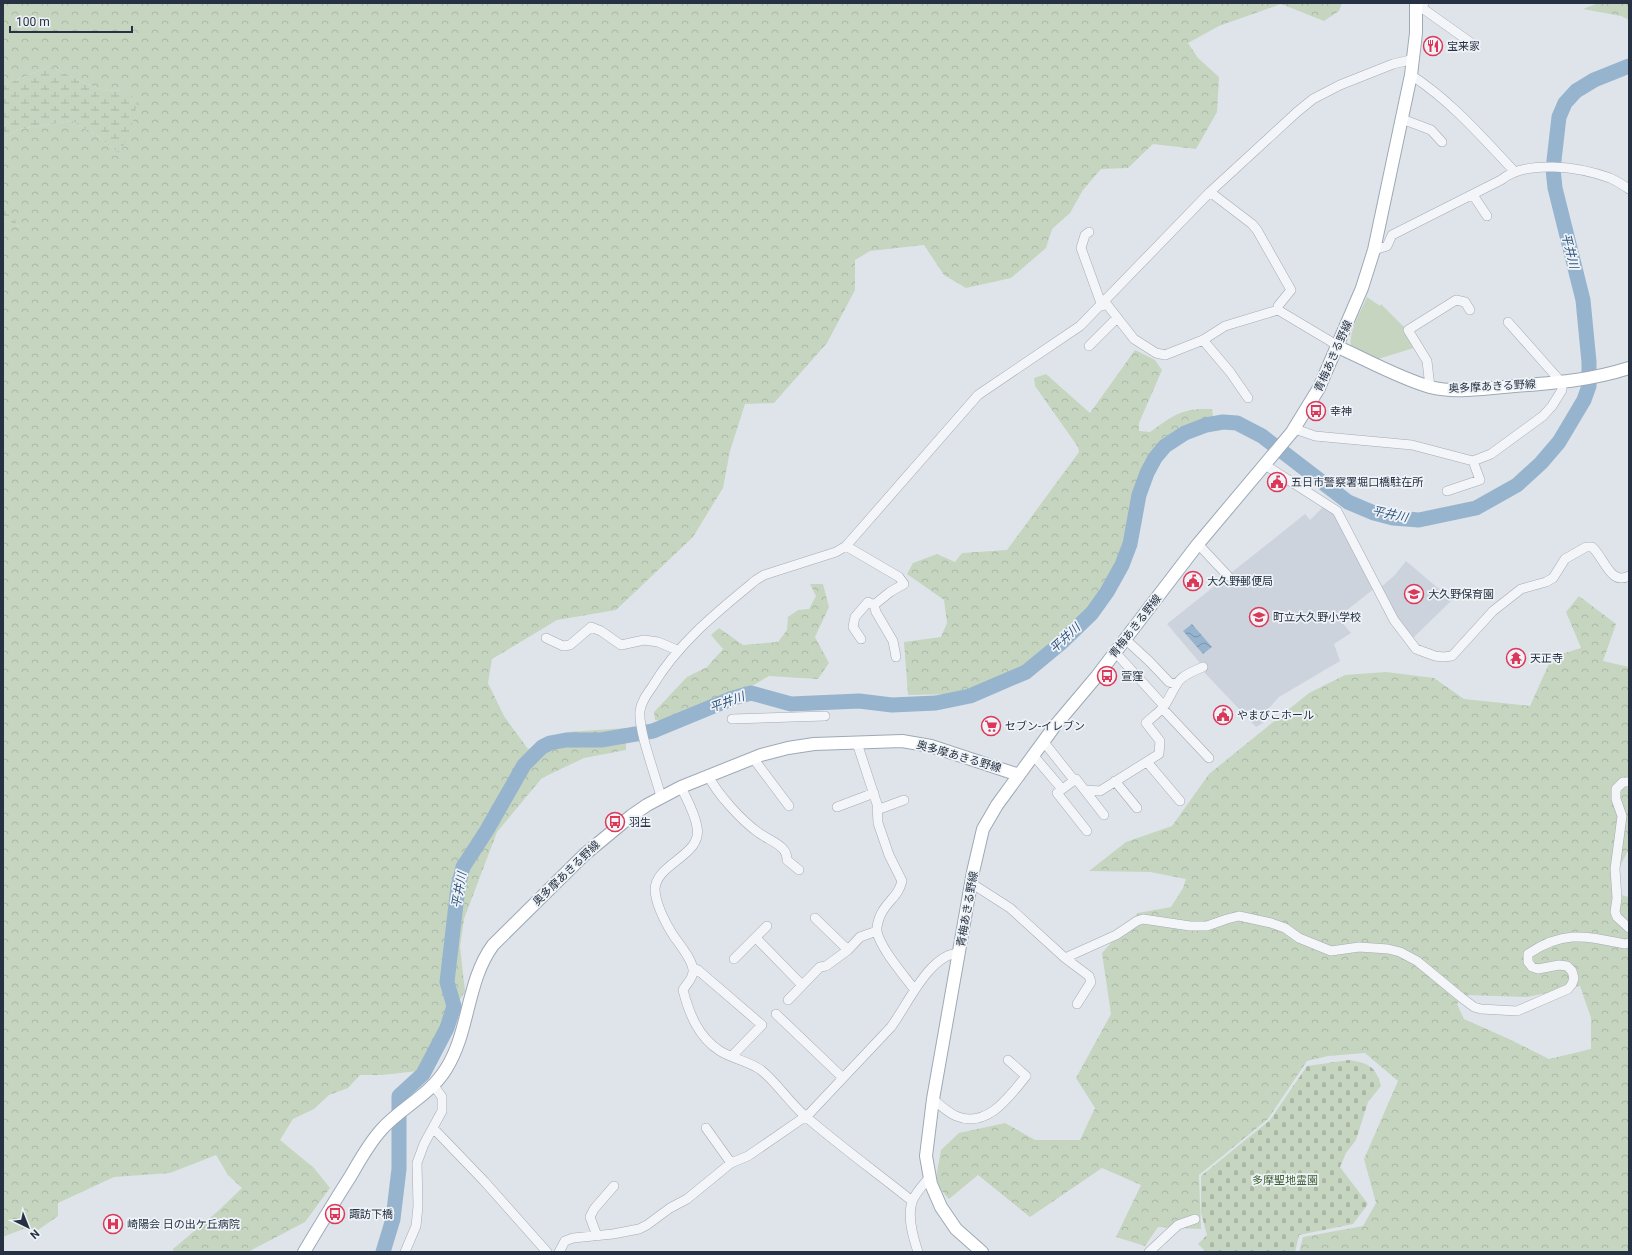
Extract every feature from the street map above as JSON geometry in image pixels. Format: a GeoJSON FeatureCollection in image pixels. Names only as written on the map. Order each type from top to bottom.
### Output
{"type":"FeatureCollection","features":[{"type":"Feature","properties":{"kind":"main road","name":"青梅あきる野線"},"geometry":{"type":"LineString","coordinates":[[982,1252],[967,1240],[950,1222],[937,1201],[929,1178],[927,1147],[933,1099],[959,953],[980,841],[985,824],[1043,741],[1115,652],[1198,544],[1293,430],[1319,388],[1338,347],[1362,288],[1374,250],[1411,75],[1420,6]]}},
{"type":"Feature","properties":{"kind":"main road","name":"奥多摩あきる野線"},"geometry":{"type":"LineString","coordinates":[[1338,347],[1430,387],[1459,390],[1562,383],[1612,374],[1629,368]]}},
{"type":"Feature","properties":{"kind":"main road","name":"奥多摩あきる野線"},"geometry":{"type":"LineString","coordinates":[[304,1252],[367,1149],[388,1122],[430,1090],[454,1056],[462,1035],[475,980],[483,961],[493,945],[607,834],[631,816],[661,797],[708,775],[753,758],[801,746],[885,740],[925,744],[1019,774]]}},
{"type":"Feature","properties":{"kind":"street"},"geometry":{"type":"LineString","coordinates":[[1420,6],[1432,3]]}},
{"type":"Feature","properties":{"kind":"street"},"geometry":{"type":"LineString","coordinates":[[1420,6],[1470,42]]}},
{"type":"Feature","properties":{"kind":"street"},"geometry":{"type":"LineString","coordinates":[[661,797],[646,746],[640,712],[642,703],[662,669],[677,650],[696,631],[756,580],[777,570],[836,552],[846,546],[978,394],[1080,326],[1210,192],[1282,125],[1313,99],[1340,85],[1393,64],[1414,59]]}},
{"type":"Feature","properties":{"kind":"street"},"geometry":{"type":"LineString","coordinates":[[1411,75],[1432,90],[1460,114],[1514,171]]}},
{"type":"Feature","properties":{"kind":"street"},"geometry":{"type":"LineString","coordinates":[[1402,119],[1431,130],[1442,142]]}},
{"type":"Feature","properties":{"kind":"street"},"geometry":{"type":"LineString","coordinates":[[1374,250],[1386,246],[1392,235],[1473,195],[1514,171],[1542,167],[1576,170],[1610,178],[1629,189]]}},
{"type":"Feature","properties":{"kind":"street"},"geometry":{"type":"LineString","coordinates":[[1210,192],[1252,224],[1261,236],[1291,290],[1278,306],[1278,310]]}},
{"type":"Feature","properties":{"kind":"street"},"geometry":{"type":"LineString","coordinates":[[1473,195],[1488,216]]}},
{"type":"Feature","properties":{"kind":"street"},"geometry":{"type":"LineString","coordinates":[[1089,232],[1085,236],[1081,248],[1103,304],[1134,339],[1156,353],[1165,355],[1203,340],[1225,326],[1278,310],[1330,340],[1338,347]]}},
{"type":"Feature","properties":{"kind":"street"},"geometry":{"type":"LineString","coordinates":[[1430,387],[1427,360],[1408,330],[1456,300],[1465,302],[1470,310]]}},
{"type":"Feature","properties":{"kind":"street"},"geometry":{"type":"LineString","coordinates":[[1089,346],[1117,318]]}},
{"type":"Feature","properties":{"kind":"street"},"geometry":{"type":"LineString","coordinates":[[1293,430],[1315,436],[1412,445],[1473,461],[1491,454],[1543,416],[1552,406],[1562,390],[1562,383],[1508,322]]}},
{"type":"Feature","properties":{"kind":"street"},"geometry":{"type":"LineString","coordinates":[[1203,340],[1230,372],[1248,398]]}},
{"type":"Feature","properties":{"kind":"street"},"geometry":{"type":"LineString","coordinates":[[1447,491],[1480,480],[1473,461]]}},
{"type":"Feature","properties":{"kind":"street"},"geometry":{"type":"LineString","coordinates":[[1267,463],[1337,511],[1394,620],[1416,649],[1435,656],[1443,658],[1452,656],[1493,611],[1504,602],[1521,589],[1546,582],[1553,578],[1565,559],[1586,547],[1592,547],[1598,553],[1611,574],[1618,579],[1623,580],[1629,576]]}},
{"type":"Feature","properties":{"kind":"street"},"geometry":{"type":"LineString","coordinates":[[1198,544],[1228,576]]}},
{"type":"Feature","properties":{"kind":"street"},"geometry":{"type":"LineString","coordinates":[[846,546],[899,577],[904,584],[890,592],[874,605]]}},
{"type":"Feature","properties":{"kind":"street"},"geometry":{"type":"LineString","coordinates":[[861,640],[854,627],[855,617],[868,602],[874,605],[876,612],[893,641],[896,657]]}},
{"type":"Feature","properties":{"kind":"street"},"geometry":{"type":"LineString","coordinates":[[546,638],[563,646],[570,644],[591,627],[601,631],[621,645],[644,640],[658,642],[677,650]]}},
{"type":"Feature","properties":{"kind":"street"},"geometry":{"type":"LineString","coordinates":[[1125,639],[1169,682],[1175,684]]}},
{"type":"Feature","properties":{"kind":"street"},"geometry":{"type":"LineString","coordinates":[[1115,652],[1209,758]]}},
{"type":"Feature","properties":{"kind":"street"},"geometry":{"type":"LineString","coordinates":[[1085,790],[1100,791],[1131,771],[1148,763],[1159,754],[1160,741],[1146,723],[1163,707],[1175,684],[1186,674],[1204,667]]}},
{"type":"Feature","properties":{"kind":"street"},"geometry":{"type":"LineString","coordinates":[[732,719],[825,716]]}},
{"type":"Feature","properties":{"kind":"street"},"geometry":{"type":"LineString","coordinates":[[1043,741],[1074,780],[1076,779],[1104,815]]}},
{"type":"Feature","properties":{"kind":"street"},"geometry":{"type":"LineString","coordinates":[[857,743],[874,793],[878,824],[889,855],[902,881],[899,892],[888,902],[881,914],[877,931],[884,949],[914,989]]}},
{"type":"Feature","properties":{"kind":"street"},"geometry":{"type":"LineString","coordinates":[[1033,755],[1062,790]]}},
{"type":"Feature","properties":{"kind":"street"},"geometry":{"type":"LineString","coordinates":[[753,758],[789,806]]}},
{"type":"Feature","properties":{"kind":"street"},"geometry":{"type":"LineString","coordinates":[[1148,763],[1180,801]]}},
{"type":"Feature","properties":{"kind":"street"},"geometry":{"type":"LineString","coordinates":[[708,775],[713,786],[741,817],[758,833],[783,848],[787,854],[787,860],[799,870]]}},
{"type":"Feature","properties":{"kind":"street"},"geometry":{"type":"LineString","coordinates":[[1074,780],[1057,793],[1087,832]]}},
{"type":"Feature","properties":{"kind":"street"},"geometry":{"type":"LineString","coordinates":[[1115,781],[1137,808]]}},
{"type":"Feature","properties":{"kind":"street"},"geometry":{"type":"LineString","coordinates":[[1629,782],[1623,782],[1616,789],[1616,799],[1622,816],[1615,869],[1617,917],[1629,928]]}},
{"type":"Feature","properties":{"kind":"street"},"geometry":{"type":"LineString","coordinates":[[682,787],[698,828],[696,838],[693,845],[661,875],[656,884],[655,891],[662,916],[674,936],[681,944],[693,968],[692,979],[683,990],[688,1012],[699,1029],[719,1050],[761,1070],[806,1116],[912,1201]]}},
{"type":"Feature","properties":{"kind":"street"},"geometry":{"type":"LineString","coordinates":[[837,807],[874,793]]}},
{"type":"Feature","properties":{"kind":"street"},"geometry":{"type":"LineString","coordinates":[[877,810],[904,800]]}},
{"type":"Feature","properties":{"kind":"street"},"geometry":{"type":"LineString","coordinates":[[972,883],[1010,908],[1066,958],[1089,976],[1091,982],[1077,1004]]}},
{"type":"Feature","properties":{"kind":"street"},"geometry":{"type":"LineString","coordinates":[[1066,958],[1116,936],[1137,921],[1143,919],[1190,926],[1207,926],[1227,918],[1239,916],[1271,923],[1285,928],[1299,938],[1331,951],[1359,947],[1388,949],[1400,952],[1417,961],[1474,1007],[1517,1011],[1568,989],[1574,978],[1572,971],[1567,966],[1559,965],[1538,969],[1532,967],[1528,962],[1528,954],[1537,948],[1572,936],[1594,938],[1625,944],[1629,943]]}},
{"type":"Feature","properties":{"kind":"street"},"geometry":{"type":"LineString","coordinates":[[815,918],[848,950]]}},
{"type":"Feature","properties":{"kind":"street"},"geometry":{"type":"LineString","coordinates":[[734,959],[767,926]]}},
{"type":"Feature","properties":{"kind":"street"},"geometry":{"type":"LineString","coordinates":[[788,1000],[820,967],[826,966],[848,950],[860,938],[877,931]]}},
{"type":"Feature","properties":{"kind":"street"},"geometry":{"type":"LineString","coordinates":[[756,938],[802,985]]}},
{"type":"Feature","properties":{"kind":"street"},"geometry":{"type":"LineString","coordinates":[[559,1252],[565,1240],[639,1229],[647,1225],[670,1208],[687,1199],[731,1163],[748,1156],[806,1116],[891,1027],[900,1015],[914,989],[941,959],[950,953],[959,953]]}},
{"type":"Feature","properties":{"kind":"street"},"geometry":{"type":"LineString","coordinates":[[693,968],[698,970],[762,1025],[732,1056]]}},
{"type":"Feature","properties":{"kind":"street"},"geometry":{"type":"LineString","coordinates":[[776,1014],[843,1078]]}},
{"type":"Feature","properties":{"kind":"street"},"geometry":{"type":"LineString","coordinates":[[933,1099],[951,1113],[961,1118],[977,1117],[994,1112],[1026,1076],[1008,1060]]}},
{"type":"Feature","properties":{"kind":"street"},"geometry":{"type":"LineString","coordinates":[[405,1252],[416,1226],[418,1206],[417,1163],[424,1144],[442,1111],[442,1097],[430,1090]]}},
{"type":"Feature","properties":{"kind":"street"},"geometry":{"type":"LineString","coordinates":[[433,1128],[484,1181],[547,1252]]}},
{"type":"Feature","properties":{"kind":"street"},"geometry":{"type":"LineString","coordinates":[[706,1128],[731,1163]]}},
{"type":"Feature","properties":{"kind":"street"},"geometry":{"type":"LineString","coordinates":[[918,1252],[913,1236],[910,1212],[912,1201],[929,1178]]}},
{"type":"Feature","properties":{"kind":"street"},"geometry":{"type":"LineString","coordinates":[[597,1236],[590,1217],[594,1209],[614,1186]]}},
{"type":"Feature","properties":{"kind":"street"},"geometry":{"type":"LineString","coordinates":[[1149,1252],[1178,1225],[1195,1219]]}},
{"type":"Feature","properties":{"kind":"shaded area","name":"町立大久野小学校"},"geometry":{"type":"Polygon","coordinates":[[[1323,507],[1337,516],[1375,588],[1342,614],[1340,620],[1351,633],[1334,644],[1340,661],[1279,697],[1269,708],[1263,723],[1256,727],[1203,671],[1205,669],[1167,624],[1305,514],[1310,520],[1323,507]]]}},
{"type":"Feature","properties":{"kind":"shaded area","name":"大久野保育園"},"geometry":{"type":"Polygon","coordinates":[[[1406,561],[1452,600],[1412,639],[1398,622],[1381,587],[1395,575],[1406,561]]]}},
{"type":"Feature","properties":{"kind":"green space"},"geometry":{"type":"Polygon","coordinates":[[[3,3],[1342,3],[1339,11],[1324,21],[1281,4],[1219,26],[1188,43],[1198,58],[1219,77],[1217,112],[1196,149],[1153,144],[1128,168],[1101,169],[1083,190],[1070,213],[1052,229],[1046,248],[1011,278],[966,288],[944,275],[924,245],[870,251],[855,260],[855,290],[827,343],[774,403],[745,404],[730,451],[723,488],[693,537],[616,610],[557,620],[492,659],[488,683],[504,716],[528,749],[568,732],[626,728],[626,750],[584,758],[542,778],[497,832],[464,919],[460,947],[465,991],[418,1071],[382,1075],[360,1075],[348,1088],[329,1095],[314,1109],[293,1119],[280,1140],[314,1168],[330,1188],[305,1222],[248,1252],[174,1252],[173,1249],[217,1212],[242,1188],[228,1175],[216,1155],[170,1173],[114,1177],[58,1203],[58,1216],[38,1230],[23,1229],[3,1237],[3,220],[19,227],[3,202],[3,138],[19,129],[72,121],[96,135],[120,154],[125,91],[100,90],[49,66],[3,86],[3,3]]]}},
{"type":"Feature","properties":{"kind":"green space"},"geometry":{"type":"Polygon","coordinates":[[[1598,3],[1629,3],[1629,20],[1621,16],[1583,9],[1598,3]]]}},
{"type":"Feature","properties":{"kind":"green space"},"geometry":{"type":"Polygon","coordinates":[[[49,66],[100,90],[125,91],[137,100],[134,119],[120,154],[96,135],[72,121],[19,129],[3,138],[3,86],[49,66]]]}},
{"type":"Feature","properties":{"kind":"green space"},"geometry":{"type":"Polygon","coordinates":[[[3,202],[5,204],[19,227],[3,220],[3,202]]]}},
{"type":"Feature","properties":{"kind":"green space"},"geometry":{"type":"Polygon","coordinates":[[[1367,297],[1380,306],[1381,304],[1406,329],[1417,347],[1378,359],[1352,348],[1351,337],[1353,330],[1358,315],[1367,297]]]}},
{"type":"Feature","properties":{"kind":"green space"},"geometry":{"type":"Polygon","coordinates":[[[1135,350],[1155,360],[1162,370],[1139,423],[1139,431],[1150,432],[1172,417],[1185,411],[1212,409],[1213,416],[1168,439],[1141,483],[1118,557],[1098,600],[1022,667],[958,694],[908,695],[904,642],[941,637],[947,623],[944,600],[907,574],[913,563],[937,554],[955,562],[962,553],[1007,550],[1079,452],[1078,447],[1035,386],[1034,378],[1046,374],[1090,413],[1135,350]]]}},
{"type":"Feature","properties":{"kind":"green space"},"geometry":{"type":"Polygon","coordinates":[[[810,584],[823,584],[829,607],[815,637],[829,663],[818,679],[769,676],[738,694],[661,721],[655,720],[654,712],[687,677],[707,667],[723,649],[711,635],[719,628],[743,645],[778,642],[787,630],[788,617],[798,610],[809,609],[816,596],[810,584]]]}},
{"type":"Feature","properties":{"kind":"green space"},"geometry":{"type":"Polygon","coordinates":[[[1579,596],[1616,624],[1603,661],[1629,667],[1629,849],[1614,877],[1621,895],[1629,897],[1629,1252],[1299,1252],[1303,1237],[1363,1226],[1376,1203],[1364,1159],[1398,1081],[1365,1053],[1328,1056],[1307,1061],[1268,1119],[1199,1175],[1201,1229],[1158,1227],[1145,1246],[1116,1237],[1141,1185],[1102,1168],[1030,1217],[978,1175],[949,1199],[935,1183],[941,1150],[959,1133],[1005,1123],[1035,1140],[1080,1140],[1095,1108],[1076,1078],[1111,1014],[1102,953],[1138,913],[1171,907],[1183,888],[1186,879],[1150,872],[1089,871],[1126,842],[1172,826],[1209,774],[1309,693],[1345,675],[1386,672],[1434,678],[1464,699],[1530,706],[1552,657],[1581,648],[1566,612],[1579,596]],[[1580,986],[1527,997],[1464,995],[1457,1004],[1464,1019],[1549,1059],[1591,1049],[1591,1018],[1580,986]]]}},
{"type":"Feature","properties":{"kind":"green space","name":"多摩聖地霊園"},"geometry":{"type":"Polygon","coordinates":[[[1349,1060],[1366,1064],[1374,1070],[1381,1086],[1368,1102],[1356,1140],[1346,1153],[1340,1167],[1368,1204],[1353,1224],[1299,1235],[1295,1252],[1206,1252],[1198,1244],[1207,1235],[1201,1213],[1201,1176],[1270,1120],[1307,1066],[1349,1060]]]}},
{"type":"Feature","properties":{"kind":"water"},"geometry":{"type":"Polygon","coordinates":[[[1192,624],[1212,647],[1203,654],[1183,631],[1192,624]]]}},
{"type":"Feature","properties":{"kind":"waterway","name":"平井川"},"geometry":{"type":"LineString","coordinates":[[383,1252],[393,1219],[399,1169],[399,1096],[423,1074],[447,1028],[454,1006],[447,982],[458,887],[463,867],[487,830],[524,765],[542,747],[550,743],[566,740],[601,740],[653,731],[733,698],[751,693],[791,704],[859,701],[892,705],[936,703],[970,696],[1026,672],[1061,643],[1092,613],[1107,592],[1122,565],[1130,544],[1139,495],[1147,473],[1155,458],[1165,446],[1185,433],[1206,425],[1223,422],[1237,423],[1262,436],[1348,502],[1374,513],[1393,518],[1419,520],[1476,508],[1517,485],[1541,463],[1559,442],[1584,400],[1589,386],[1589,362],[1583,300],[1555,188],[1553,169],[1559,117],[1565,103],[1576,91],[1594,80],[1629,66]]}},
{"type":"Feature","properties":{"kind":"place","name":"宝来家"},"geometry":{"type":"Point","coordinates":[1433,46]}},
{"type":"Feature","properties":{"kind":"place","name":"幸神"},"geometry":{"type":"Point","coordinates":[1316,411]}},
{"type":"Feature","properties":{"kind":"place","name":"五日市警察署堀口橋駐在所"},"geometry":{"type":"Point","coordinates":[1277,482]}},
{"type":"Feature","properties":{"kind":"place","name":"大久野郵便局"},"geometry":{"type":"Point","coordinates":[1193,581]}},
{"type":"Feature","properties":{"kind":"place","name":"大久野保育園"},"geometry":{"type":"Point","coordinates":[1414,594]}},
{"type":"Feature","properties":{"kind":"place","name":"町立大久野小学校"},"geometry":{"type":"Point","coordinates":[1259,617]}},
{"type":"Feature","properties":{"kind":"place","name":"天正寺"},"geometry":{"type":"Point","coordinates":[1516,658]}},
{"type":"Feature","properties":{"kind":"place","name":"萱窪"},"geometry":{"type":"Point","coordinates":[1107,676]}},
{"type":"Feature","properties":{"kind":"place","name":"やまびこホール"},"geometry":{"type":"Point","coordinates":[1223,715]}},
{"type":"Feature","properties":{"kind":"place","name":"セブン-イレブン"},"geometry":{"type":"Point","coordinates":[991,726]}},
{"type":"Feature","properties":{"kind":"place","name":"羽生"},"geometry":{"type":"Point","coordinates":[615,822]}},
{"type":"Feature","properties":{"kind":"place","name":"諏訪下橋"},"geometry":{"type":"Point","coordinates":[335,1214]}},
{"type":"Feature","properties":{"kind":"place","name":"崎陽会 日の出ケ丘病院"},"geometry":{"type":"Point","coordinates":[113,1224]}}]}
